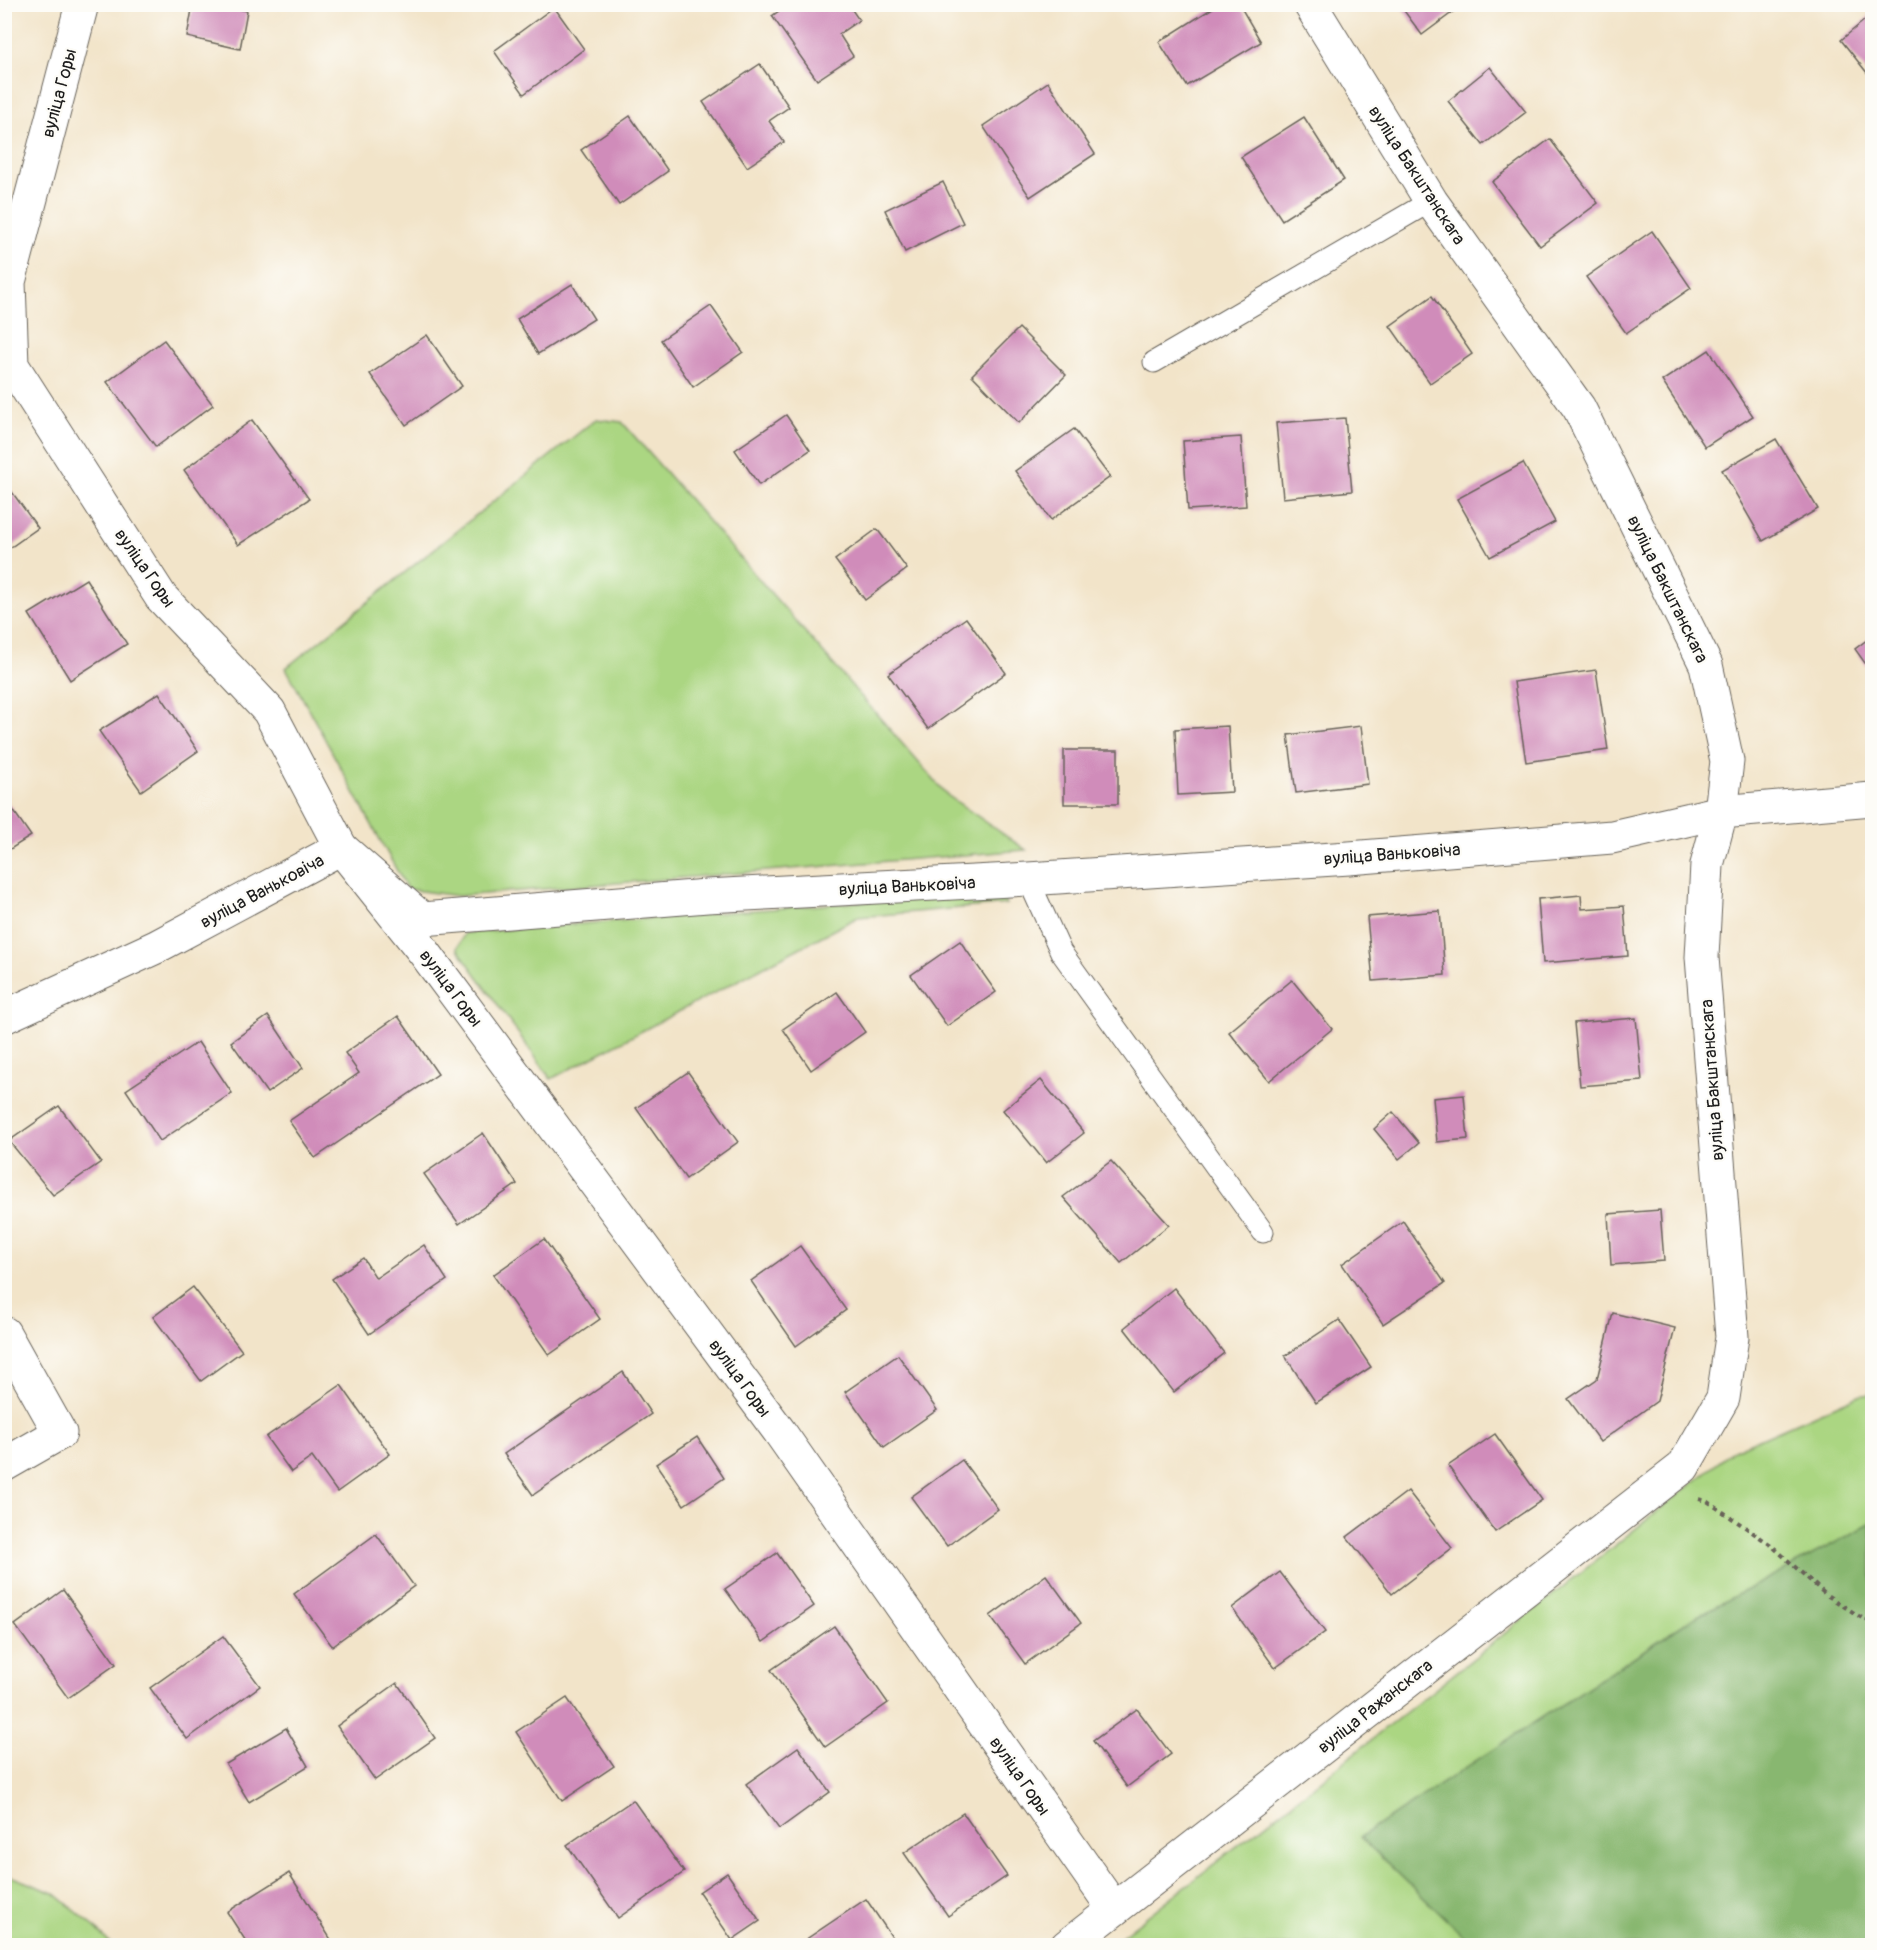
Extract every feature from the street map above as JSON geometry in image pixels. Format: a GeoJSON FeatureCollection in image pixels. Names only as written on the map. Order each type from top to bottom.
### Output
{"type":"FeatureCollection","features":[{"type":"Feature","properties":{"kind":"street","name":"вуліца Горы"},"geometry":{"type":"LineString","coordinates":[[82,4],[9,282],[12,365],[161,597],[269,711],[341,848],[424,952],[779,1431],[1113,1909]]}},
{"type":"Feature","properties":{"kind":"street","name":"вуліца Бакштанскага"},"geometry":{"type":"LineString","coordinates":[[1310,4],[1431,201],[1579,408],[1706,665],[1727,761],[1721,812],[1707,865],[1702,957],[1732,1337],[1723,1398],[1683,1467]]}},
{"type":"Feature","properties":{"kind":"street","name":"вуліца Ваньковіча"},"geometry":{"type":"LineString","coordinates":[[4,1017],[156,947],[341,848],[422,919],[707,896],[1028,879],[1349,858],[1612,837],[1721,812],[1872,799]]}},
{"type":"Feature","properties":{"kind":"street"},"geometry":{"type":"LineString","coordinates":[[4,1333],[60,1433],[4,1465]]}},
{"type":"Feature","properties":{"kind":"street","name":"вуліца Ражанскага"},"geometry":{"type":"LineString","coordinates":[[1067,1946],[1683,1467]]}},
{"type":"Feature","properties":{"kind":"lane"},"geometry":{"type":"LineString","coordinates":[[1154,362],[1431,201]]}},
{"type":"Feature","properties":{"kind":"lane"},"geometry":{"type":"LineString","coordinates":[[1028,879],[1061,952],[1263,1232]]}},
{"type":"Feature","properties":{"kind":"path"},"geometry":{"type":"LineString","coordinates":[[1654,1489],[1707,1502],[1771,1545],[1825,1594],[1865,1620],[1872,1621]]}},
{"type":"Feature","properties":{"kind":"green space"},"geometry":{"type":"Polygon","coordinates":[[[596,419],[622,422],[947,795],[1026,850],[458,896],[407,889],[286,668],[596,419]]]}},
{"type":"Feature","properties":{"kind":"green space"},"geometry":{"type":"Polygon","coordinates":[[[997,891],[1007,904],[858,917],[551,1079],[457,948],[465,933],[997,891]]]}},
{"type":"Feature","properties":{"kind":"green space"},"geometry":{"type":"Polygon","coordinates":[[[1872,1394],[1872,1945],[1109,1946],[1305,1793],[1734,1450],[1857,1396],[1872,1394]]]}},
{"type":"Feature","properties":{"kind":"green space"},"geometry":{"type":"Polygon","coordinates":[[[1872,1523],[1872,1945],[1473,1945],[1360,1837],[1690,1620],[1872,1523]]]}},
{"type":"Feature","properties":{"kind":"green space"},"geometry":{"type":"Polygon","coordinates":[[[5,1874],[54,1893],[97,1929],[111,1945],[5,1945],[5,1874]]]}},
{"type":"Feature","properties":{"kind":"building"},"geometry":{"type":"Polygon","coordinates":[[[193,4],[217,4],[247,11],[240,49],[187,37],[193,4]]]}},
{"type":"Feature","properties":{"kind":"building"},"geometry":{"type":"Polygon","coordinates":[[[789,4],[848,4],[859,20],[839,34],[853,56],[817,80],[772,16],[789,4]]]}},
{"type":"Feature","properties":{"kind":"building"},"geometry":{"type":"Polygon","coordinates":[[[1219,4],[1239,4],[1261,42],[1187,86],[1159,42],[1219,4]]]}},
{"type":"Feature","properties":{"kind":"building"},"geometry":{"type":"Polygon","coordinates":[[[1399,4],[1460,4],[1461,6],[1422,35],[1399,4]]]}},
{"type":"Feature","properties":{"kind":"building"},"geometry":{"type":"Polygon","coordinates":[[[554,7],[584,49],[524,94],[494,51],[554,7]]]}},
{"type":"Feature","properties":{"kind":"building"},"geometry":{"type":"Polygon","coordinates":[[[1872,14],[1872,79],[1841,40],[1872,14]]]}},
{"type":"Feature","properties":{"kind":"building"},"geometry":{"type":"Polygon","coordinates":[[[760,64],[789,107],[769,121],[784,142],[747,167],[703,102],[760,64]]]}},
{"type":"Feature","properties":{"kind":"building"},"geometry":{"type":"Polygon","coordinates":[[[1490,67],[1526,112],[1483,145],[1448,101],[1490,67]]]}},
{"type":"Feature","properties":{"kind":"building"},"geometry":{"type":"Polygon","coordinates":[[[1048,82],[1095,154],[1030,197],[983,126],[1048,82]]]}},
{"type":"Feature","properties":{"kind":"building"},"geometry":{"type":"Polygon","coordinates":[[[630,116],[668,171],[619,205],[581,150],[630,116]]]}},
{"type":"Feature","properties":{"kind":"building"},"geometry":{"type":"Polygon","coordinates":[[[1304,117],[1344,180],[1282,220],[1241,157],[1304,117]]]}},
{"type":"Feature","properties":{"kind":"building"},"geometry":{"type":"Polygon","coordinates":[[[1550,139],[1598,203],[1540,246],[1492,182],[1550,139]]]}},
{"type":"Feature","properties":{"kind":"building"},"geometry":{"type":"Polygon","coordinates":[[[943,182],[963,223],[905,252],[885,210],[943,182]]]}},
{"type":"Feature","properties":{"kind":"building"},"geometry":{"type":"Polygon","coordinates":[[[1652,231],[1691,288],[1626,333],[1586,277],[1652,231]]]}},
{"type":"Feature","properties":{"kind":"building"},"geometry":{"type":"Polygon","coordinates":[[[572,284],[594,319],[538,354],[517,319],[572,284]]]}},
{"type":"Feature","properties":{"kind":"building"},"geometry":{"type":"Polygon","coordinates":[[[1432,296],[1472,354],[1430,383],[1390,326],[1432,296]]]}},
{"type":"Feature","properties":{"kind":"building"},"geometry":{"type":"Polygon","coordinates":[[[711,306],[743,352],[693,387],[661,340],[711,306]]]}},
{"type":"Feature","properties":{"kind":"building"},"geometry":{"type":"Polygon","coordinates":[[[1019,328],[1066,375],[1019,423],[972,375],[1019,328]]]}},
{"type":"Feature","properties":{"kind":"building"},"geometry":{"type":"Polygon","coordinates":[[[427,335],[462,386],[406,425],[370,374],[427,335]]]}},
{"type":"Feature","properties":{"kind":"building"},"geometry":{"type":"Polygon","coordinates":[[[164,340],[213,405],[156,447],[107,382],[164,340]]]}},
{"type":"Feature","properties":{"kind":"building"},"geometry":{"type":"Polygon","coordinates":[[[1709,350],[1753,416],[1705,447],[1662,381],[1709,350]]]}},
{"type":"Feature","properties":{"kind":"building"},"geometry":{"type":"Polygon","coordinates":[[[786,415],[810,450],[759,485],[735,450],[786,415]]]}},
{"type":"Feature","properties":{"kind":"building"},"geometry":{"type":"Polygon","coordinates":[[[1345,418],[1352,491],[1283,498],[1276,423],[1345,418]]]}},
{"type":"Feature","properties":{"kind":"building"},"geometry":{"type":"Polygon","coordinates":[[[252,420],[309,499],[238,545],[184,470],[252,420]]]}},
{"type":"Feature","properties":{"kind":"building"},"geometry":{"type":"Polygon","coordinates":[[[1074,429],[1110,477],[1051,520],[1015,471],[1074,429]]]}},
{"type":"Feature","properties":{"kind":"building"},"geometry":{"type":"Polygon","coordinates":[[[1241,437],[1246,506],[1188,510],[1183,441],[1241,437]]]}},
{"type":"Feature","properties":{"kind":"building"},"geometry":{"type":"Polygon","coordinates":[[[1776,439],[1818,509],[1763,541],[1722,470],[1776,439]]]}},
{"type":"Feature","properties":{"kind":"building"},"geometry":{"type":"Polygon","coordinates":[[[1523,463],[1555,522],[1490,557],[1457,499],[1523,463]]]}},
{"type":"Feature","properties":{"kind":"building"},"geometry":{"type":"Polygon","coordinates":[[[4,481],[38,528],[4,552],[4,481]]]}},
{"type":"Feature","properties":{"kind":"building"},"geometry":{"type":"Polygon","coordinates":[[[877,529],[907,569],[865,600],[835,560],[877,529]]]}},
{"type":"Feature","properties":{"kind":"building"},"geometry":{"type":"Polygon","coordinates":[[[86,579],[127,644],[70,680],[29,614],[86,579]]]}},
{"type":"Feature","properties":{"kind":"building"},"geometry":{"type":"Polygon","coordinates":[[[966,618],[1006,673],[928,729],[888,674],[966,618]]]}},
{"type":"Feature","properties":{"kind":"building"},"geometry":{"type":"Polygon","coordinates":[[[1872,636],[1872,673],[1855,649],[1872,636]]]}},
{"type":"Feature","properties":{"kind":"building"},"geometry":{"type":"Polygon","coordinates":[[[1596,670],[1608,750],[1526,762],[1514,682],[1596,670]]]}},
{"type":"Feature","properties":{"kind":"building"},"geometry":{"type":"Polygon","coordinates":[[[159,693],[198,751],[141,791],[99,731],[159,693]]]}},
{"type":"Feature","properties":{"kind":"building"},"geometry":{"type":"Polygon","coordinates":[[[1228,726],[1232,792],[1178,795],[1175,729],[1228,726]]]}},
{"type":"Feature","properties":{"kind":"building"},"geometry":{"type":"Polygon","coordinates":[[[1361,726],[1368,784],[1296,793],[1288,735],[1361,726]]]}},
{"type":"Feature","properties":{"kind":"building"},"geometry":{"type":"Polygon","coordinates":[[[1064,750],[1118,750],[1118,804],[1064,804],[1064,750]]]}},
{"type":"Feature","properties":{"kind":"building"},"geometry":{"type":"Polygon","coordinates":[[[4,797],[31,836],[4,853],[4,797]]]}},
{"type":"Feature","properties":{"kind":"building"},"geometry":{"type":"Polygon","coordinates":[[[1581,895],[1582,909],[1624,906],[1628,956],[1543,963],[1538,899],[1581,895]]]}},
{"type":"Feature","properties":{"kind":"building"},"geometry":{"type":"Polygon","coordinates":[[[1440,911],[1445,975],[1373,981],[1367,917],[1440,911]]]}},
{"type":"Feature","properties":{"kind":"building"},"geometry":{"type":"Polygon","coordinates":[[[960,941],[996,992],[947,1026],[911,975],[960,941]]]}},
{"type":"Feature","properties":{"kind":"building"},"geometry":{"type":"Polygon","coordinates":[[[1292,980],[1332,1029],[1269,1081],[1229,1032],[1292,980]]]}},
{"type":"Feature","properties":{"kind":"building"},"geometry":{"type":"Polygon","coordinates":[[[837,992],[865,1032],[811,1070],[783,1029],[837,992]]]}},
{"type":"Feature","properties":{"kind":"building"},"geometry":{"type":"Polygon","coordinates":[[[268,1016],[303,1068],[267,1093],[231,1042],[268,1016]]]}},
{"type":"Feature","properties":{"kind":"building"},"geometry":{"type":"Polygon","coordinates":[[[398,1016],[438,1074],[315,1158],[289,1121],[359,1073],[345,1053],[398,1016]]]}},
{"type":"Feature","properties":{"kind":"building"},"geometry":{"type":"Polygon","coordinates":[[[1636,1018],[1642,1081],[1580,1086],[1574,1023],[1636,1018]]]}},
{"type":"Feature","properties":{"kind":"building"},"geometry":{"type":"Polygon","coordinates":[[[198,1042],[232,1093],[160,1141],[126,1090],[198,1042]]]}},
{"type":"Feature","properties":{"kind":"building"},"geometry":{"type":"Polygon","coordinates":[[[688,1072],[738,1142],[686,1179],[636,1108],[688,1072]]]}},
{"type":"Feature","properties":{"kind":"building"},"geometry":{"type":"Polygon","coordinates":[[[1041,1080],[1084,1133],[1046,1163],[1003,1110],[1041,1080]]]}},
{"type":"Feature","properties":{"kind":"building"},"geometry":{"type":"Polygon","coordinates":[[[1464,1095],[1468,1139],[1437,1142],[1433,1098],[1464,1095]]]}},
{"type":"Feature","properties":{"kind":"building"},"geometry":{"type":"Polygon","coordinates":[[[59,1106],[101,1162],[53,1195],[9,1141],[59,1106]]]}},
{"type":"Feature","properties":{"kind":"building"},"geometry":{"type":"Polygon","coordinates":[[[1393,1112],[1419,1143],[1399,1159],[1374,1129],[1393,1112]]]}},
{"type":"Feature","properties":{"kind":"building"},"geometry":{"type":"Polygon","coordinates":[[[483,1133],[517,1184],[459,1224],[424,1174],[483,1133]]]}},
{"type":"Feature","properties":{"kind":"building"},"geometry":{"type":"Polygon","coordinates":[[[1111,1161],[1169,1225],[1121,1263],[1063,1197],[1111,1161]]]}},
{"type":"Feature","properties":{"kind":"building"},"geometry":{"type":"Polygon","coordinates":[[[1660,1210],[1664,1261],[1611,1265],[1608,1214],[1660,1210]]]}},
{"type":"Feature","properties":{"kind":"building"},"geometry":{"type":"Polygon","coordinates":[[[1403,1221],[1445,1283],[1383,1324],[1342,1264],[1403,1221]]]}},
{"type":"Feature","properties":{"kind":"building"},"geometry":{"type":"Polygon","coordinates":[[[544,1239],[600,1319],[549,1355],[493,1275],[544,1239]]]}},
{"type":"Feature","properties":{"kind":"building"},"geometry":{"type":"Polygon","coordinates":[[[424,1245],[447,1280],[369,1334],[332,1279],[363,1258],[376,1278],[424,1245]]]}},
{"type":"Feature","properties":{"kind":"building"},"geometry":{"type":"Polygon","coordinates":[[[800,1246],[846,1310],[796,1346],[751,1281],[800,1246]]]}},
{"type":"Feature","properties":{"kind":"building"},"geometry":{"type":"Polygon","coordinates":[[[193,1287],[242,1351],[201,1381],[153,1317],[193,1287]]]}},
{"type":"Feature","properties":{"kind":"building"},"geometry":{"type":"Polygon","coordinates":[[[1174,1288],[1224,1353],[1174,1392],[1124,1328],[1174,1288]]]}},
{"type":"Feature","properties":{"kind":"building"},"geometry":{"type":"Polygon","coordinates":[[[1613,1313],[1675,1328],[1657,1401],[1600,1442],[1568,1399],[1597,1379],[1613,1313]]]}},
{"type":"Feature","properties":{"kind":"building"},"geometry":{"type":"Polygon","coordinates":[[[1339,1320],[1371,1367],[1316,1403],[1285,1356],[1339,1320]]]}},
{"type":"Feature","properties":{"kind":"building"},"geometry":{"type":"Polygon","coordinates":[[[898,1355],[937,1410],[884,1447],[845,1392],[898,1355]]]}},
{"type":"Feature","properties":{"kind":"building"},"geometry":{"type":"Polygon","coordinates":[[[623,1372],[651,1414],[533,1495],[504,1454],[623,1372]]]}},
{"type":"Feature","properties":{"kind":"building"},"geometry":{"type":"Polygon","coordinates":[[[341,1385],[390,1454],[337,1492],[312,1457],[291,1472],[266,1437],[341,1385]]]}},
{"type":"Feature","properties":{"kind":"building"},"geometry":{"type":"Polygon","coordinates":[[[1495,1434],[1542,1500],[1495,1532],[1448,1466],[1495,1434]]]}},
{"type":"Feature","properties":{"kind":"building"},"geometry":{"type":"Polygon","coordinates":[[[697,1437],[724,1478],[684,1505],[656,1464],[697,1437]]]}},
{"type":"Feature","properties":{"kind":"building"},"geometry":{"type":"Polygon","coordinates":[[[962,1460],[998,1509],[947,1546],[911,1497],[962,1460]]]}},
{"type":"Feature","properties":{"kind":"building"},"geometry":{"type":"Polygon","coordinates":[[[1408,1491],[1452,1548],[1392,1594],[1347,1537],[1408,1491]]]}},
{"type":"Feature","properties":{"kind":"building"},"geometry":{"type":"Polygon","coordinates":[[[376,1534],[414,1586],[332,1646],[294,1594],[376,1534]]]}},
{"type":"Feature","properties":{"kind":"building"},"geometry":{"type":"Polygon","coordinates":[[[777,1553],[814,1606],[763,1642],[725,1589],[777,1553]]]}},
{"type":"Feature","properties":{"kind":"building"},"geometry":{"type":"Polygon","coordinates":[[[1280,1572],[1325,1632],[1275,1668],[1232,1608],[1280,1572]]]}},
{"type":"Feature","properties":{"kind":"building"},"geometry":{"type":"Polygon","coordinates":[[[1046,1575],[1081,1623],[1025,1664],[990,1616],[1046,1575]]]}},
{"type":"Feature","properties":{"kind":"building"},"geometry":{"type":"Polygon","coordinates":[[[63,1590],[116,1664],[68,1698],[15,1625],[63,1590]]]}},
{"type":"Feature","properties":{"kind":"building"},"geometry":{"type":"Polygon","coordinates":[[[834,1626],[888,1703],[825,1747],[771,1670],[834,1626]]]}},
{"type":"Feature","properties":{"kind":"building"},"geometry":{"type":"Polygon","coordinates":[[[223,1636],[260,1686],[187,1739],[150,1688],[223,1636]]]}},
{"type":"Feature","properties":{"kind":"building"},"geometry":{"type":"Polygon","coordinates":[[[397,1683],[435,1738],[375,1780],[337,1726],[397,1683]]]}},
{"type":"Feature","properties":{"kind":"building"},"geometry":{"type":"Polygon","coordinates":[[[567,1698],[614,1766],[562,1801],[516,1732],[567,1698]]]}},
{"type":"Feature","properties":{"kind":"building"},"geometry":{"type":"Polygon","coordinates":[[[1137,1709],[1171,1754],[1127,1787],[1093,1741],[1137,1709]]]}},
{"type":"Feature","properties":{"kind":"building"},"geometry":{"type":"Polygon","coordinates":[[[286,1728],[308,1766],[249,1802],[226,1764],[286,1728]]]}},
{"type":"Feature","properties":{"kind":"building"},"geometry":{"type":"Polygon","coordinates":[[[798,1747],[830,1792],[779,1829],[746,1784],[798,1747]]]}},
{"type":"Feature","properties":{"kind":"building"},"geometry":{"type":"Polygon","coordinates":[[[633,1800],[684,1872],[618,1918],[567,1845],[633,1800]]]}},
{"type":"Feature","properties":{"kind":"building"},"geometry":{"type":"Polygon","coordinates":[[[963,1813],[1007,1876],[948,1916],[904,1853],[963,1813]]]}},
{"type":"Feature","properties":{"kind":"building"},"geometry":{"type":"Polygon","coordinates":[[[289,1873],[335,1946],[249,1946],[227,1912],[289,1873]]]}},
{"type":"Feature","properties":{"kind":"building"},"geometry":{"type":"Polygon","coordinates":[[[727,1873],[760,1921],[732,1940],[699,1892],[727,1873]]]}},
{"type":"Feature","properties":{"kind":"building"},"geometry":{"type":"Polygon","coordinates":[[[866,1899],[898,1946],[809,1946],[805,1940],[866,1899]]]}}]}
